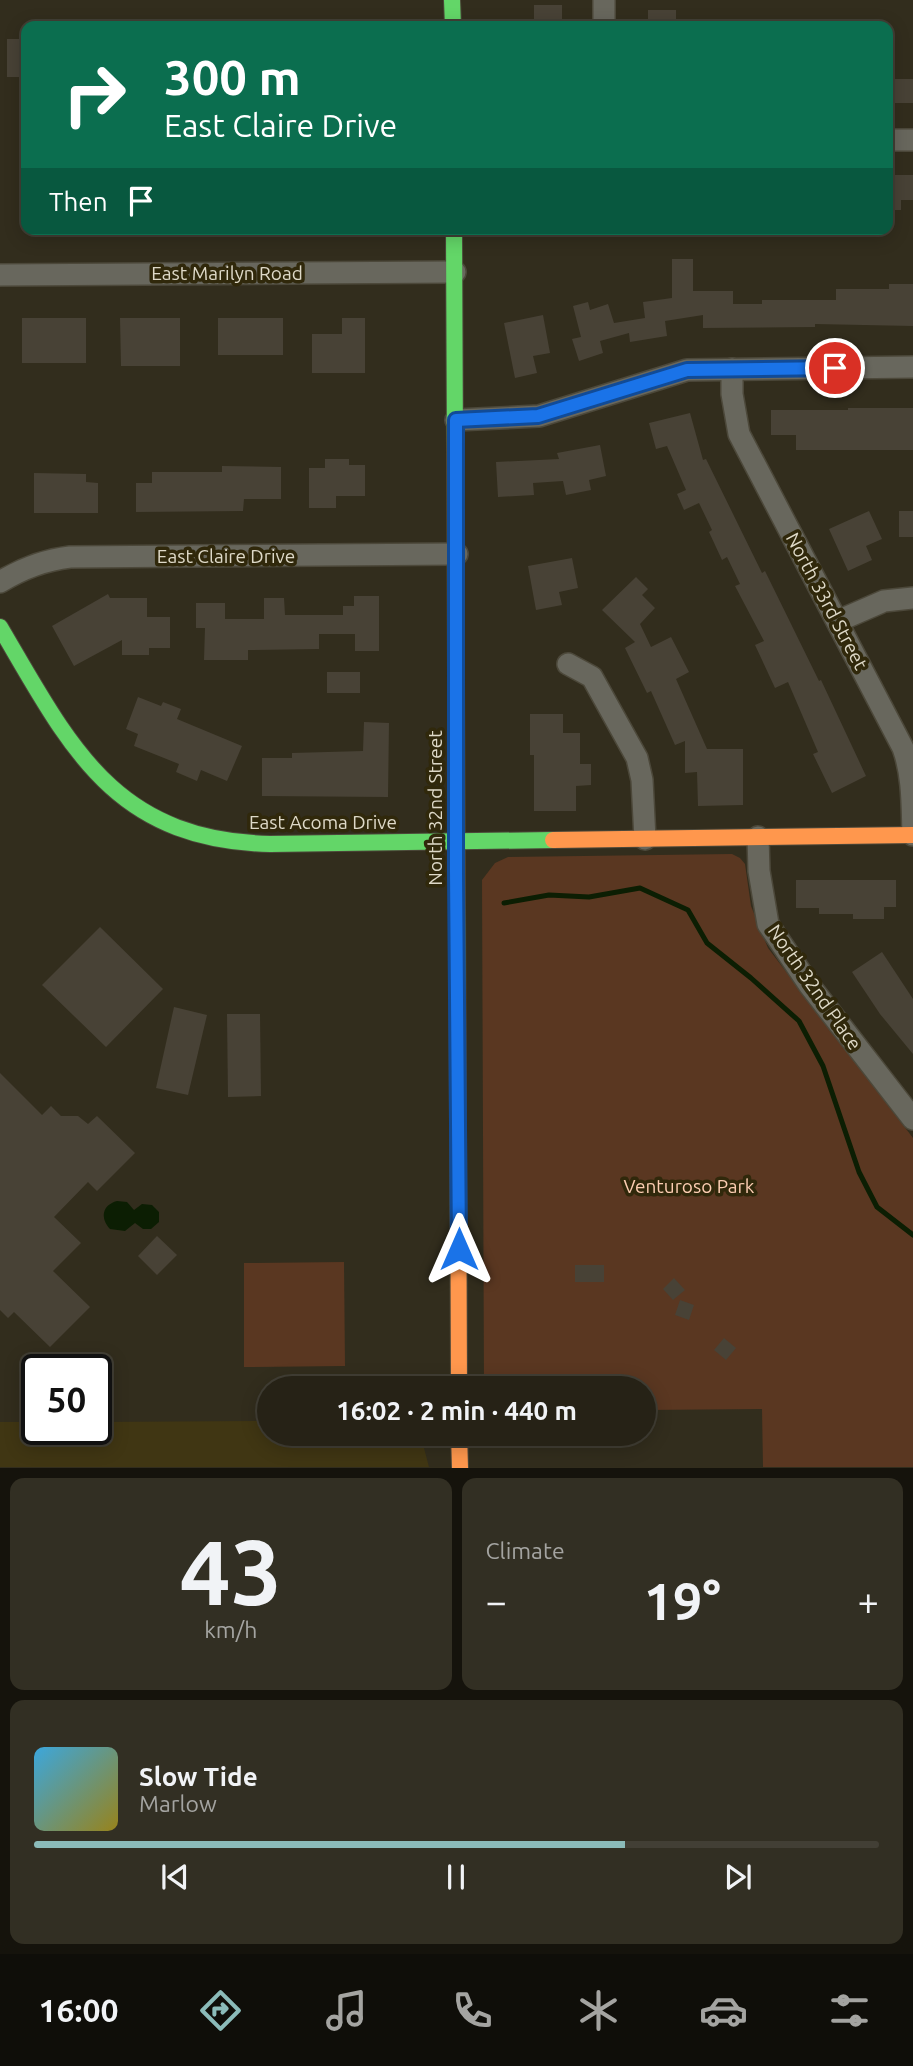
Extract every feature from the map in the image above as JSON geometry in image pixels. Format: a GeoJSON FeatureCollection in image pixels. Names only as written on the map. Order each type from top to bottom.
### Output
{"type":"FeatureCollection","features":[{"type":"Feature","properties":{"kind":"main road"},"geometry":{"type":"LineString","coordinates":[[452,0],[453,21]]}},
{"type":"Feature","properties":{"kind":"main road","name":"North 32nd Street"},"geometry":{"type":"LineString","coordinates":[[454,235],[459,1376]]}},
{"type":"Feature","properties":{"kind":"main road","name":"East Acoma Drive"},"geometry":{"type":"LineString","coordinates":[[0,627],[60,729],[79,755],[121,796],[162,821],[224,841],[247,844],[913,835]]}},
{"type":"Feature","properties":{"kind":"main road"},"geometry":{"type":"LineString","coordinates":[[459,1446],[460,1468]]}},
{"type":"Feature","properties":{"kind":"street"},"geometry":{"type":"LineString","coordinates":[[604,0],[604,21]]}},
{"type":"Feature","properties":{"kind":"street"},"geometry":{"type":"LineString","coordinates":[[893,141],[913,140]]}},
{"type":"Feature","properties":{"kind":"street","name":"East Marilyn Road"},"geometry":{"type":"LineString","coordinates":[[0,275],[455,272]]}},
{"type":"Feature","properties":{"kind":"street"},"geometry":{"type":"LineString","coordinates":[[456,420],[538,416],[687,370],[913,366]]}},
{"type":"Feature","properties":{"kind":"street","name":"North 33rd Street"},"geometry":{"type":"LineString","coordinates":[[732,369],[732,394],[739,434],[888,715],[909,766],[913,835]]}},
{"type":"Feature","properties":{"kind":"street","name":"East Claire Drive"},"geometry":{"type":"LineString","coordinates":[[0,582],[34,564],[71,557],[457,554]]}},
{"type":"Feature","properties":{"kind":"street"},"geometry":{"type":"LineString","coordinates":[[838,621],[884,601],[913,598]]}},
{"type":"Feature","properties":{"kind":"street"},"geometry":{"type":"LineString","coordinates":[[568,664],[592,677],[637,758],[642,780],[645,839]]}},
{"type":"Feature","properties":{"kind":"street","name":"North 32nd Place"},"geometry":{"type":"LineString","coordinates":[[758,838],[759,871],[768,924],[810,986],[913,1119]]}},
{"type":"Feature","properties":{"kind":"shaded area"},"geometry":{"type":"Polygon","coordinates":[[[117,1201],[127,1202],[134,1210],[142,1204],[152,1205],[159,1212],[159,1222],[151,1229],[143,1229],[135,1223],[125,1231],[110,1229],[104,1212],[117,1201]]]}},
{"type":"Feature","properties":{"kind":"shaded area"},"geometry":{"type":"Polygon","coordinates":[[[257,1421],[257,1446],[423,1446],[429,1467],[0,1467],[0,1422],[21,1422],[21,1445],[112,1445],[112,1422],[257,1421]]]}},
{"type":"Feature","properties":{"kind":"green space","name":"Venturoso Park"},"geometry":{"type":"Polygon","coordinates":[[[732,854],[745,864],[751,906],[768,948],[913,1138],[913,1467],[763,1467],[762,1409],[656,1410],[656,1376],[484,1376],[482,880],[495,863],[508,857],[732,854]]]}},
{"type":"Feature","properties":{"kind":"green space"},"geometry":{"type":"Polygon","coordinates":[[[344,1262],[345,1366],[244,1367],[244,1263],[344,1262]]]}},
{"type":"Feature","properties":{"kind":"building"},"geometry":{"type":"Polygon","coordinates":[[[534,5],[562,5],[562,21],[534,21],[534,5]]]}},
{"type":"Feature","properties":{"kind":"building"},"geometry":{"type":"Polygon","coordinates":[[[648,10],[676,10],[676,21],[648,21],[648,10]]]}},
{"type":"Feature","properties":{"kind":"building"},"geometry":{"type":"Polygon","coordinates":[[[7,39],[21,39],[21,77],[7,77],[7,39]]]}},
{"type":"Feature","properties":{"kind":"building"},"geometry":{"type":"Polygon","coordinates":[[[894,79],[913,79],[913,103],[894,103],[894,79]]]}},
{"type":"Feature","properties":{"kind":"building"},"geometry":{"type":"Polygon","coordinates":[[[893,175],[913,175],[913,200],[901,200],[901,210],[893,210],[893,175]]]}},
{"type":"Feature","properties":{"kind":"building"},"geometry":{"type":"Polygon","coordinates":[[[672,259],[693,259],[693,291],[733,291],[733,304],[762,304],[762,300],[836,300],[836,289],[889,289],[889,284],[913,284],[913,326],[815,324],[815,327],[703,328],[703,315],[665,321],[667,336],[630,342],[629,333],[600,341],[603,353],[579,361],[572,339],[581,337],[573,306],[588,302],[590,310],[608,304],[614,323],[645,318],[643,302],[672,298],[672,259]]]}},
{"type":"Feature","properties":{"kind":"building"},"geometry":{"type":"Polygon","coordinates":[[[543,315],[550,353],[533,356],[537,373],[515,378],[504,323],[543,315]]]}},
{"type":"Feature","properties":{"kind":"building"},"geometry":{"type":"Polygon","coordinates":[[[22,318],[86,318],[86,363],[22,363],[22,318]]]}},
{"type":"Feature","properties":{"kind":"building"},"geometry":{"type":"Polygon","coordinates":[[[120,318],[180,318],[180,366],[121,366],[120,318]]]}},
{"type":"Feature","properties":{"kind":"building"},"geometry":{"type":"Polygon","coordinates":[[[218,318],[283,318],[283,355],[218,355],[218,318]]]}},
{"type":"Feature","properties":{"kind":"building"},"geometry":{"type":"Polygon","coordinates":[[[342,318],[365,318],[365,373],[312,373],[312,334],[342,334],[342,318]]]}},
{"type":"Feature","properties":{"kind":"building"},"geometry":{"type":"Polygon","coordinates":[[[913,408],[913,450],[796,450],[796,435],[771,435],[771,410],[913,408]]]}},
{"type":"Feature","properties":{"kind":"building"},"geometry":{"type":"Polygon","coordinates":[[[690,413],[703,460],[706,459],[762,573],[765,571],[866,776],[832,793],[813,754],[818,752],[788,682],[775,688],[755,645],[764,641],[735,586],[740,584],[727,557],[722,560],[699,503],[684,510],[677,494],[686,490],[667,446],[656,449],[649,423],[690,413]]]}},
{"type":"Feature","properties":{"kind":"building"},"geometry":{"type":"Polygon","coordinates":[[[600,445],[606,476],[589,480],[591,490],[566,495],[563,481],[533,483],[534,495],[498,497],[496,462],[559,459],[557,453],[600,445]]]}},
{"type":"Feature","properties":{"kind":"building"},"geometry":{"type":"Polygon","coordinates":[[[325,459],[349,459],[349,465],[365,465],[365,496],[336,496],[336,508],[309,508],[309,468],[325,468],[325,459]]]}},
{"type":"Feature","properties":{"kind":"building"},"geometry":{"type":"Polygon","coordinates":[[[222,466],[281,467],[281,499],[244,499],[243,511],[136,512],[136,483],[152,483],[152,472],[222,472],[222,466]]]}},
{"type":"Feature","properties":{"kind":"building"},"geometry":{"type":"Polygon","coordinates":[[[34,473],[86,474],[86,482],[98,483],[98,513],[34,513],[34,473]]]}},
{"type":"Feature","properties":{"kind":"building"},"geometry":{"type":"Polygon","coordinates":[[[869,511],[882,539],[866,546],[872,560],[848,571],[829,529],[869,511]]]}},
{"type":"Feature","properties":{"kind":"building"},"geometry":{"type":"Polygon","coordinates":[[[899,511],[913,511],[913,537],[899,537],[899,511]]]}},
{"type":"Feature","properties":{"kind":"building"},"geometry":{"type":"Polygon","coordinates":[[[572,558],[578,588],[559,592],[562,605],[536,610],[528,566],[572,558]]]}},
{"type":"Feature","properties":{"kind":"building"},"geometry":{"type":"Polygon","coordinates":[[[636,577],[648,589],[642,595],[655,608],[640,624],[651,647],[671,637],[689,672],[676,679],[707,749],[743,749],[743,805],[698,806],[697,772],[685,773],[685,741],[675,745],[651,691],[647,693],[625,648],[635,642],[602,610],[636,577]]]}},
{"type":"Feature","properties":{"kind":"building"},"geometry":{"type":"Polygon","coordinates":[[[108,594],[110,598],[147,598],[147,617],[170,617],[170,648],[149,648],[149,655],[122,655],[122,640],[74,666],[52,626],[108,594]]]}},
{"type":"Feature","properties":{"kind":"building"},"geometry":{"type":"Polygon","coordinates":[[[354,596],[379,596],[379,651],[355,651],[355,634],[319,634],[319,649],[248,650],[248,660],[204,660],[205,628],[196,628],[196,603],[225,603],[225,619],[264,619],[264,598],[284,598],[285,615],[343,615],[343,606],[354,606],[354,596]]]}},
{"type":"Feature","properties":{"kind":"building"},"geometry":{"type":"Polygon","coordinates":[[[327,672],[360,672],[360,693],[327,693],[327,672]]]}},
{"type":"Feature","properties":{"kind":"building"},"geometry":{"type":"Polygon","coordinates":[[[138,697],[161,706],[163,702],[181,709],[177,719],[242,746],[227,781],[201,770],[197,781],[176,772],[179,764],[134,746],[138,734],[126,729],[138,697]]]}},
{"type":"Feature","properties":{"kind":"building"},"geometry":{"type":"Polygon","coordinates":[[[530,714],[563,714],[563,733],[580,733],[580,764],[591,764],[591,785],[576,786],[576,811],[534,811],[534,755],[530,755],[530,714]]]}},
{"type":"Feature","properties":{"kind":"building"},"geometry":{"type":"Polygon","coordinates":[[[364,722],[389,723],[388,797],[262,796],[262,758],[292,758],[292,753],[363,751],[364,722]]]}},
{"type":"Feature","properties":{"kind":"building"},"geometry":{"type":"Polygon","coordinates":[[[796,880],[896,880],[896,907],[884,907],[884,919],[853,919],[853,914],[819,914],[819,908],[796,908],[796,880]]]}},
{"type":"Feature","properties":{"kind":"building"},"geometry":{"type":"Polygon","coordinates":[[[100,927],[163,989],[106,1047],[42,985],[100,927]]]}},
{"type":"Feature","properties":{"kind":"building"},"geometry":{"type":"Polygon","coordinates":[[[882,952],[913,999],[913,1054],[880,1014],[852,972],[882,952]]]}},
{"type":"Feature","properties":{"kind":"building"},"geometry":{"type":"Polygon","coordinates":[[[174,1007],[207,1015],[188,1095],[156,1088],[174,1007]]]}},
{"type":"Feature","properties":{"kind":"building"},"geometry":{"type":"Polygon","coordinates":[[[227,1014],[260,1014],[261,1096],[228,1097],[227,1014]]]}},
{"type":"Feature","properties":{"kind":"building"},"geometry":{"type":"Polygon","coordinates":[[[0,1073],[42,1115],[51,1106],[61,1116],[78,1116],[88,1124],[97,1116],[135,1153],[97,1191],[88,1182],[54,1217],[81,1243],[53,1271],[90,1307],[50,1347],[14,1312],[8,1318],[0,1310],[0,1073]]]}},
{"type":"Feature","properties":{"kind":"building"},"geometry":{"type":"Polygon","coordinates":[[[157,1236],[177,1255],[157,1275],[138,1256],[157,1236]]]}},
{"type":"Feature","properties":{"kind":"building"},"geometry":{"type":"Polygon","coordinates":[[[575,1265],[604,1265],[604,1282],[575,1282],[575,1265]]]}},
{"type":"Feature","properties":{"kind":"building"},"geometry":{"type":"Polygon","coordinates":[[[674,1278],[685,1290],[673,1300],[663,1289],[674,1278]]]}},
{"type":"Feature","properties":{"kind":"building"},"geometry":{"type":"Polygon","coordinates":[[[680,1300],[694,1305],[689,1320],[675,1315],[680,1300]]]}},
{"type":"Feature","properties":{"kind":"building"},"geometry":{"type":"Polygon","coordinates":[[[724,1338],[736,1348],[726,1360],[714,1350],[724,1338]]]}},
{"type":"Feature","properties":{"kind":"waterway"},"geometry":{"type":"LineString","coordinates":[[504,903],[549,895],[589,897],[640,888],[688,910],[707,943],[799,1021],[823,1066],[859,1172],[877,1207],[913,1235]]}},
{"type":"Feature","properties":{"kind":"traffic: fast"},"geometry":{"type":"LineString","coordinates":[[452,0],[453,21]]}},
{"type":"Feature","properties":{"kind":"traffic: fast"},"geometry":{"type":"LineString","coordinates":[[454,235],[458,1127]]}},
{"type":"Feature","properties":{"kind":"traffic: fast"},"geometry":{"type":"LineString","coordinates":[[0,627],[50,711],[102,779],[134,805],[171,825],[216,838],[270,844],[553,840]]}},
{"type":"Feature","properties":{"kind":"traffic: slow"},"geometry":{"type":"LineString","coordinates":[[553,840],[913,835]]}},
{"type":"Feature","properties":{"kind":"traffic: slow"},"geometry":{"type":"LineString","coordinates":[[458,1127],[459,1376]]}},
{"type":"Feature","properties":{"kind":"traffic: slow"},"geometry":{"type":"LineString","coordinates":[[459,1446],[460,1468]]}},
{"type":"Feature","properties":{"kind":"route"},"geometry":{"type":"LineString","coordinates":[[459,1249],[456,420],[500,420],[538,416],[687,370],[835,368]]}}]}
